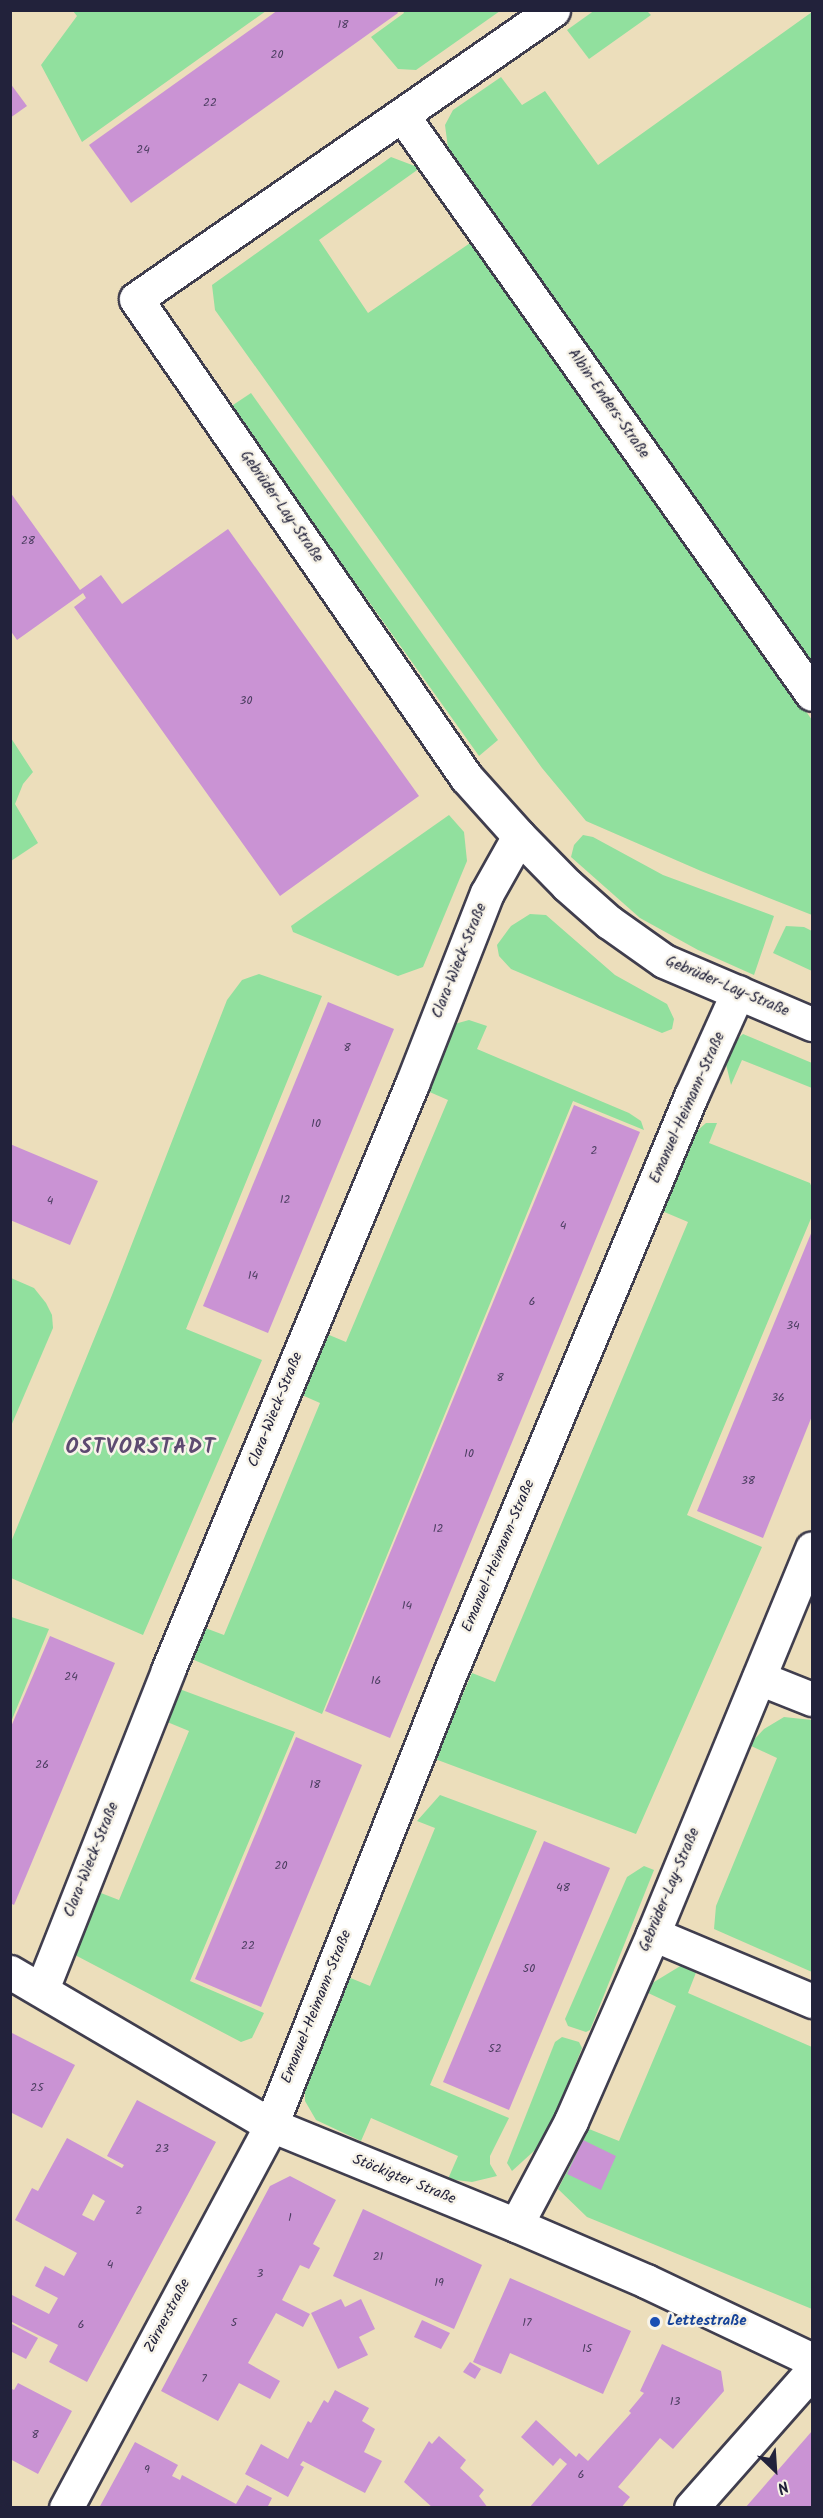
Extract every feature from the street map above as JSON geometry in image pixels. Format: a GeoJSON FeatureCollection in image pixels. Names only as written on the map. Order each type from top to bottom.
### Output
{"type":"FeatureCollection","features":[{"type":"Feature","properties":{"kind":"street","name":"Gebrüder-Lay-Straße"},"geometry":{"type":"LineString","coordinates":[[553,10],[136,299],[466,777],[519,836],[567,885],[618,929],[664,961],[813,1024]]}},
{"type":"Feature","properties":{"kind":"street","name":"Albin-Enders-Straße"},"geometry":{"type":"LineString","coordinates":[[402,115],[813,694]]}},
{"type":"Feature","properties":{"kind":"street","name":"Clara-Wieck-Straße"},"geometry":{"type":"LineString","coordinates":[[42,1989],[168,1670],[487,893],[519,836]]}},
{"type":"Feature","properties":{"kind":"street","name":"Emanuel-Heimann-Straße"},"geometry":{"type":"LineString","coordinates":[[271,2125],[453,1666],[691,1096],[738,992]]}},
{"type":"Feature","properties":{"kind":"street","name":"Gebrüder-Lay-Straße"},"geometry":{"type":"LineString","coordinates":[[516,2225],[571,2121],[653,1934],[813,1549]]}},
{"type":"Feature","properties":{"kind":"street"},"geometry":{"type":"LineString","coordinates":[[759,1678],[813,1700]]}},
{"type":"Feature","properties":{"kind":"street"},"geometry":{"type":"LineString","coordinates":[[653,1934],[813,2001]]}},
{"type":"Feature","properties":{"kind":"street","name":"Stöckigter Straße"},"geometry":{"type":"LineString","coordinates":[[10,1972],[271,2125],[646,2281],[813,2360]]}},
{"type":"Feature","properties":{"kind":"street","name":"Zürnerstraße"},"geometry":{"type":"LineString","coordinates":[[66,2508],[271,2125]]}},
{"type":"Feature","properties":{"kind":"street"},"geometry":{"type":"LineString","coordinates":[[692,2508],[813,2371]]}},
{"type":"Feature","properties":{"kind":"green space"},"geometry":{"type":"Polygon","coordinates":[[[595,10],[647,11],[651,15],[589,59],[567,30],[595,10]]]}},
{"type":"Feature","properties":{"kind":"green space"},"geometry":{"type":"Polygon","coordinates":[[[73,11],[266,11],[82,142],[41,65],[77,16],[73,11]]]}},
{"type":"Feature","properties":{"kind":"green space"},"geometry":{"type":"Polygon","coordinates":[[[403,11],[500,11],[416,70],[398,69],[371,37],[404,13],[403,11]]]}},
{"type":"Feature","properties":{"kind":"green space"},"geometry":{"type":"Polygon","coordinates":[[[812,12],[812,668],[448,148],[445,125],[453,110],[501,77],[522,105],[545,91],[598,165],[812,12]]]}},
{"type":"Feature","properties":{"kind":"green space"},"geometry":{"type":"Polygon","coordinates":[[[391,157],[420,168],[319,240],[368,313],[476,239],[812,720],[812,915],[701,871],[586,821],[542,768],[215,310],[212,285],[391,157]]]}},
{"type":"Feature","properties":{"kind":"green space"},"geometry":{"type":"Polygon","coordinates":[[[251,393],[498,740],[479,756],[230,407],[251,393]]]}},
{"type":"Feature","properties":{"kind":"green space"},"geometry":{"type":"Polygon","coordinates":[[[11,738],[33,772],[23,784],[15,804],[38,843],[11,861],[11,738]]]}},
{"type":"Feature","properties":{"kind":"green space"},"geometry":{"type":"Polygon","coordinates":[[[449,815],[464,832],[467,861],[423,967],[398,976],[293,932],[291,926],[449,815]]]}},
{"type":"Feature","properties":{"kind":"green space"},"geometry":{"type":"Polygon","coordinates":[[[583,835],[593,837],[663,875],[774,916],[754,975],[698,950],[640,918],[571,857],[574,845],[583,835]]]}},
{"type":"Feature","properties":{"kind":"green space"},"geometry":{"type":"Polygon","coordinates":[[[530,914],[546,915],[615,975],[667,1004],[674,1019],[672,1029],[662,1033],[511,969],[499,956],[497,945],[511,926],[530,914]]]}},
{"type":"Feature","properties":{"kind":"green space"},"geometry":{"type":"Polygon","coordinates":[[[786,926],[804,927],[812,931],[812,971],[773,953],[786,926]]]}},
{"type":"Feature","properties":{"kind":"green space"},"geometry":{"type":"Polygon","coordinates":[[[259,974],[322,996],[186,1329],[262,1360],[143,1635],[11,1578],[11,1542],[112,1295],[227,1000],[242,980],[259,974]]]}},
{"type":"Feature","properties":{"kind":"green space"},"geometry":{"type":"Polygon","coordinates":[[[469,1020],[487,1026],[477,1049],[629,1113],[641,1121],[644,1130],[573,1101],[322,1714],[187,1657],[200,1626],[224,1635],[320,1403],[295,1392],[322,1332],[346,1342],[448,1100],[425,1090],[451,1025],[469,1020]]]}},
{"type":"Feature","properties":{"kind":"green space"},"geometry":{"type":"Polygon","coordinates":[[[743,1034],[812,1063],[812,1088],[742,1060],[731,1085],[725,1060],[729,1046],[743,1034]]]}},
{"type":"Feature","properties":{"kind":"green space"},"geometry":{"type":"Polygon","coordinates":[[[706,1123],[717,1123],[709,1143],[810,1183],[812,1216],[687,1515],[762,1547],[636,1834],[435,1759],[472,1673],[495,1682],[688,1222],[662,1211],[697,1131],[706,1123]]]}},
{"type":"Feature","properties":{"kind":"green space"},"geometry":{"type":"Polygon","coordinates":[[[11,1278],[34,1288],[52,1315],[53,1328],[11,1426],[11,1278]]]}},
{"type":"Feature","properties":{"kind":"green space"},"geometry":{"type":"Polygon","coordinates":[[[10,1617],[49,1629],[11,1722],[10,1617]]]}},
{"type":"Feature","properties":{"kind":"green space"},"geometry":{"type":"Polygon","coordinates":[[[174,1687],[295,1732],[190,1981],[264,2013],[252,2038],[241,2042],[75,1955],[68,1945],[88,1888],[119,1900],[189,1731],[160,1719],[174,1687]]]}},
{"type":"Feature","properties":{"kind":"green space"},"geometry":{"type":"Polygon","coordinates":[[[784,1717],[812,1720],[812,1972],[714,1929],[716,1906],[777,1758],[749,1745],[764,1729],[784,1717]]]}},
{"type":"Feature","properties":{"kind":"green space"},"geometry":{"type":"Polygon","coordinates":[[[440,1795],[537,1831],[430,2085],[509,2118],[490,2156],[490,2164],[497,2176],[472,2182],[448,2179],[458,2156],[371,2118],[361,2141],[316,2120],[305,2101],[305,2079],[348,1977],[370,1986],[435,1828],[417,1821],[440,1795]]]}},
{"type":"Feature","properties":{"kind":"green space"},"geometry":{"type":"Polygon","coordinates":[[[644,1866],[654,1870],[590,2030],[586,2032],[568,2026],[565,2019],[627,1877],[644,1866]]]}},
{"type":"Feature","properties":{"kind":"green space"},"geometry":{"type":"Polygon","coordinates":[[[682,1965],[697,1970],[688,1993],[812,2047],[812,2309],[587,2217],[558,2189],[589,2129],[619,2141],[676,2006],[646,1992],[654,1982],[682,1965]]]}},
{"type":"Feature","properties":{"kind":"green space"},"geometry":{"type":"Polygon","coordinates":[[[562,2037],[579,2042],[582,2048],[545,2141],[512,2171],[507,2163],[555,2042],[562,2037]]]}},
{"type":"Feature","properties":{"kind":"building"},"geometry":{"type":"Polygon","coordinates":[[[278,10],[396,10],[398,13],[131,203],[89,145],[278,10]]]}},
{"type":"Feature","properties":{"kind":"building"},"geometry":{"type":"Polygon","coordinates":[[[10,83],[27,106],[10,118],[10,83]]]}},
{"type":"Feature","properties":{"kind":"building"},"geometry":{"type":"Polygon","coordinates":[[[10,492],[80,590],[101,575],[122,604],[228,529],[419,796],[280,896],[74,607],[86,598],[83,593],[17,640],[10,630],[10,492]]]}},
{"type":"Feature","properties":{"kind":"building"},"geometry":{"type":"Polygon","coordinates":[[[328,1002],[394,1029],[268,1333],[203,1306],[328,1002]]]}},
{"type":"Feature","properties":{"kind":"building"},"geometry":{"type":"Polygon","coordinates":[[[574,1105],[640,1132],[390,1738],[325,1711],[574,1105]]]}},
{"type":"Feature","properties":{"kind":"building"},"geometry":{"type":"Polygon","coordinates":[[[10,1144],[98,1181],[70,1245],[10,1220],[10,1144]]]}},
{"type":"Feature","properties":{"kind":"building"},"geometry":{"type":"Polygon","coordinates":[[[812,1231],[812,1416],[763,1538],[697,1511],[812,1231]]]}},
{"type":"Feature","properties":{"kind":"building"},"geometry":{"type":"Polygon","coordinates":[[[50,1636],[115,1663],[14,1905],[10,1903],[10,1729],[50,1636]]]}},
{"type":"Feature","properties":{"kind":"building"},"geometry":{"type":"Polygon","coordinates":[[[296,1737],[362,1765],[261,2007],[195,1979],[296,1737]]]}},
{"type":"Feature","properties":{"kind":"building"},"geometry":{"type":"Polygon","coordinates":[[[544,1841],[610,1868],[509,2110],[443,2082],[544,1841]]]}},
{"type":"Feature","properties":{"kind":"building"},"geometry":{"type":"Polygon","coordinates":[[[10,2032],[75,2065],[42,2128],[10,2112],[10,2032]]]}},
{"type":"Feature","properties":{"kind":"building"},"geometry":{"type":"Polygon","coordinates":[[[137,2100],[216,2142],[87,2382],[49,2362],[58,2345],[10,2321],[10,2294],[49,2314],[58,2298],[35,2286],[45,2266],[64,2276],[77,2253],[15,2220],[32,2188],[38,2191],[67,2138],[122,2168],[124,2165],[107,2156],[137,2100]],[[93,2194],[82,2215],[94,2221],[105,2201],[93,2194]]]}},
{"type":"Feature","properties":{"kind":"building"},"geometry":{"type":"Polygon","coordinates":[[[583,2140],[616,2156],[601,2190],[567,2174],[583,2140]]]}},
{"type":"Feature","properties":{"kind":"building"},"geometry":{"type":"Polygon","coordinates":[[[290,2176],[336,2200],[313,2244],[320,2248],[309,2269],[300,2265],[282,2300],[310,2314],[303,2327],[276,2313],[248,2363],[280,2381],[270,2399],[239,2383],[218,2421],[161,2391],[270,2186],[290,2176]]]}},
{"type":"Feature","properties":{"kind":"building"},"geometry":{"type":"Polygon","coordinates":[[[363,2209],[482,2265],[454,2329],[333,2276],[363,2209]]]}},
{"type":"Feature","properties":{"kind":"building"},"geometry":{"type":"Polygon","coordinates":[[[510,2278],[631,2331],[603,2394],[510,2353],[501,2374],[473,2362],[510,2278]]]}},
{"type":"Feature","properties":{"kind":"building"},"geometry":{"type":"Polygon","coordinates":[[[341,2299],[345,2307],[361,2299],[375,2329],[359,2337],[368,2355],[338,2369],[311,2313],[341,2299]]]}},
{"type":"Feature","properties":{"kind":"building"},"geometry":{"type":"Polygon","coordinates":[[[422,2320],[450,2333],[441,2349],[414,2337],[422,2320]]]}},
{"type":"Feature","properties":{"kind":"building"},"geometry":{"type":"Polygon","coordinates":[[[10,2323],[38,2338],[26,2359],[10,2351],[10,2323]]]}},
{"type":"Feature","properties":{"kind":"building"},"geometry":{"type":"Polygon","coordinates":[[[662,2344],[721,2371],[724,2391],[673,2449],[660,2438],[618,2487],[630,2497],[621,2508],[529,2508],[567,2464],[560,2458],[553,2466],[521,2437],[536,2420],[576,2457],[579,2453],[588,2461],[631,2413],[629,2411],[644,2393],[640,2391],[662,2344]]]}},
{"type":"Feature","properties":{"kind":"building"},"geometry":{"type":"Polygon","coordinates":[[[470,2362],[481,2369],[475,2379],[463,2372],[470,2362]]]}},
{"type":"Feature","properties":{"kind":"building"},"geometry":{"type":"Polygon","coordinates":[[[18,2383],[72,2411],[38,2474],[10,2459],[10,2388],[14,2390],[18,2383]]]}},
{"type":"Feature","properties":{"kind":"building"},"geometry":{"type":"Polygon","coordinates":[[[335,2390],[369,2408],[362,2421],[375,2429],[364,2452],[382,2461],[365,2493],[303,2461],[300,2465],[304,2467],[288,2497],[245,2474],[261,2444],[288,2459],[308,2421],[311,2423],[324,2400],[328,2403],[335,2390]]]}},
{"type":"Feature","properties":{"kind":"building"},"geometry":{"type":"Polygon","coordinates":[[[812,2431],[812,2508],[745,2508],[812,2431]]]}},
{"type":"Feature","properties":{"kind":"building"},"geometry":{"type":"Polygon","coordinates":[[[439,2436],[466,2460],[460,2468],[484,2490],[479,2496],[488,2508],[433,2508],[404,2482],[429,2441],[432,2444],[439,2436]]]}},
{"type":"Feature","properties":{"kind":"building"},"geometry":{"type":"Polygon","coordinates":[[[135,2442],[178,2465],[172,2476],[180,2480],[182,2475],[236,2504],[247,2485],[272,2498],[267,2508],[99,2508],[135,2442]]]}},
{"type":"Feature","properties":{"kind":"place","name":"Lettestraße"},"geometry":{"type":"Point","coordinates":[655,2322]}},
{"type":"Feature","properties":{"kind":"district","name":"OSTVORSTADT"},"geometry":{"type":"Point","coordinates":[141,1448]}}]}
